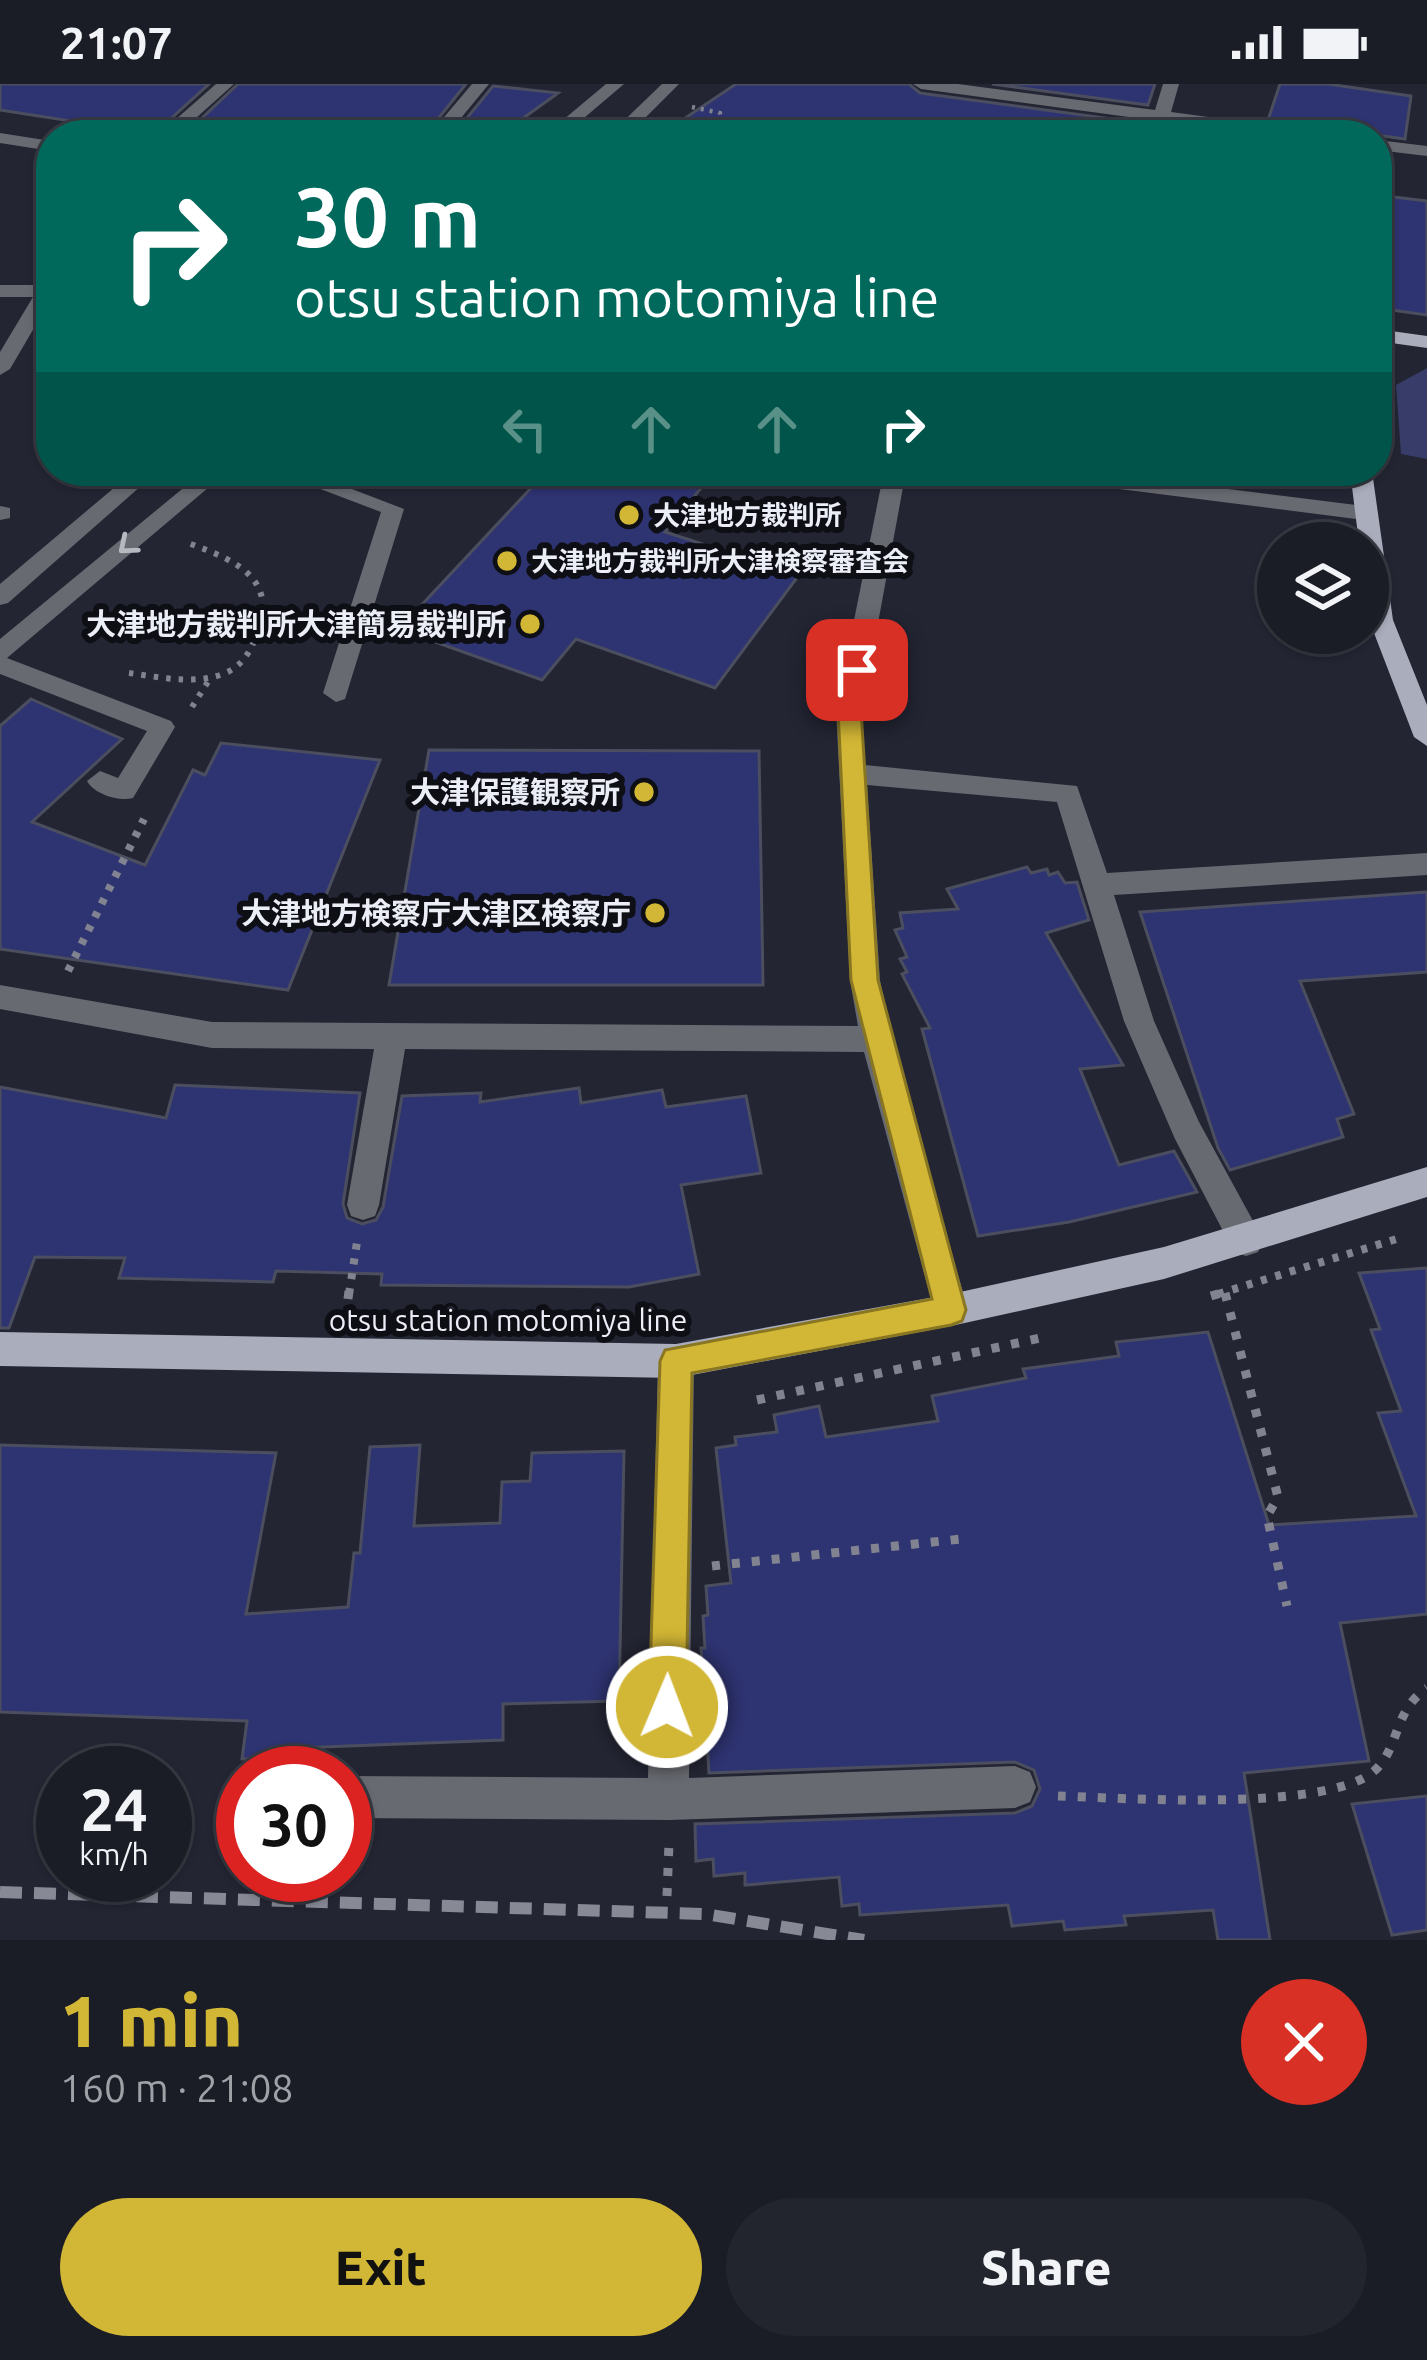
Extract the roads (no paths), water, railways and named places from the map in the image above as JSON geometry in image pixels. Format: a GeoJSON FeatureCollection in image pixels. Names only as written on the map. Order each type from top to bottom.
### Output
{"type":"FeatureCollection","features":[{"type":"Feature","properties":{"kind":"main road"},"geometry":{"type":"LineString","coordinates":[[1392,337],[1427,342]]}},
{"type":"Feature","properties":{"kind":"main road"},"geometry":{"type":"LineString","coordinates":[[1362,486],[1381,620],[1427,737]]}},
{"type":"Feature","properties":{"kind":"main road","name":"otsu station motomiya line"},"geometry":{"type":"LineString","coordinates":[[0,1349],[676,1361],[951,1310],[1246,1241],[1427,1182]]}},
{"type":"Feature","properties":{"kind":"street"},"geometry":{"type":"LineString","coordinates":[[184,120],[226,84]]}},
{"type":"Feature","properties":{"kind":"street"},"geometry":{"type":"LineString","coordinates":[[451,120],[481,84]]}},
{"type":"Feature","properties":{"kind":"street"},"geometry":{"type":"LineString","coordinates":[[572,120],[616,84]]}},
{"type":"Feature","properties":{"kind":"street"},"geometry":{"type":"LineString","coordinates":[[634,120],[671,84]]}},
{"type":"Feature","properties":{"kind":"street"},"geometry":{"type":"LineString","coordinates":[[921,84],[1196,120]]}},
{"type":"Feature","properties":{"kind":"street"},"geometry":{"type":"LineString","coordinates":[[1159,120],[1171,84]]}},
{"type":"Feature","properties":{"kind":"street"},"geometry":{"type":"LineString","coordinates":[[0,138],[36,144]]}},
{"type":"Feature","properties":{"kind":"street"},"geometry":{"type":"LineString","coordinates":[[1392,147],[1427,151]]}},
{"type":"Feature","properties":{"kind":"street"},"geometry":{"type":"LineString","coordinates":[[0,291],[36,293]]}},
{"type":"Feature","properties":{"kind":"street"},"geometry":{"type":"LineString","coordinates":[[0,369],[36,311]]}},
{"type":"Feature","properties":{"kind":"street"},"geometry":{"type":"LineString","coordinates":[[0,597],[130,486]]}},
{"type":"Feature","properties":{"kind":"street"},"geometry":{"type":"LineString","coordinates":[[0,652],[199,486]]}},
{"type":"Feature","properties":{"kind":"street"},"geometry":{"type":"LineString","coordinates":[[327,486],[393,509],[336,693]]}},
{"type":"Feature","properties":{"kind":"street"},"geometry":{"type":"LineString","coordinates":[[892,486],[849,710],[865,980],[876,1039],[951,1310]]}},
{"type":"Feature","properties":{"kind":"street"},"geometry":{"type":"LineString","coordinates":[[1151,486],[1364,513]]}},
{"type":"Feature","properties":{"kind":"street"},"geometry":{"type":"LineString","coordinates":[[0,664],[162,728],[124,791],[100,781]]}},
{"type":"Feature","properties":{"kind":"street"},"geometry":{"type":"LineString","coordinates":[[852,774],[1065,781],[1139,1021],[1246,1241]]}},
{"type":"Feature","properties":{"kind":"street"},"geometry":{"type":"LineString","coordinates":[[1097,885],[1427,864]]}},
{"type":"Feature","properties":{"kind":"street"},"geometry":{"type":"LineString","coordinates":[[0,997],[212,1035],[876,1039]]}},
{"type":"Feature","properties":{"kind":"street"},"geometry":{"type":"LineString","coordinates":[[363,1205],[392,1034]]}},
{"type":"Feature","properties":{"kind":"street"},"geometry":{"type":"LineString","coordinates":[[670,1799],[666,1752],[676,1361]]}},
{"type":"Feature","properties":{"kind":"street"},"geometry":{"type":"LineString","coordinates":[[372,1797],[670,1799],[1016,1787]]}},
{"type":"Feature","properties":{"kind":"railway"},"geometry":{"type":"LineString","coordinates":[[0,1892],[705,1914],[864,1940]]}},
{"type":"Feature","properties":{"kind":"place","name":"大津地方裁判所"},"geometry":{"type":"Point","coordinates":[629,515]}},
{"type":"Feature","properties":{"kind":"place","name":"大津地方裁判所大津検察審査会"},"geometry":{"type":"Point","coordinates":[507,561]}},
{"type":"Feature","properties":{"kind":"place","name":"大津地方裁判所大津簡易裁判所"},"geometry":{"type":"Point","coordinates":[530,624]}},
{"type":"Feature","properties":{"kind":"place","name":"大津保護観察所"},"geometry":{"type":"Point","coordinates":[644,792]}},
{"type":"Feature","properties":{"kind":"place","name":"大津地方検察庁大津区検察庁"},"geometry":{"type":"Point","coordinates":[655,913]}}]}
